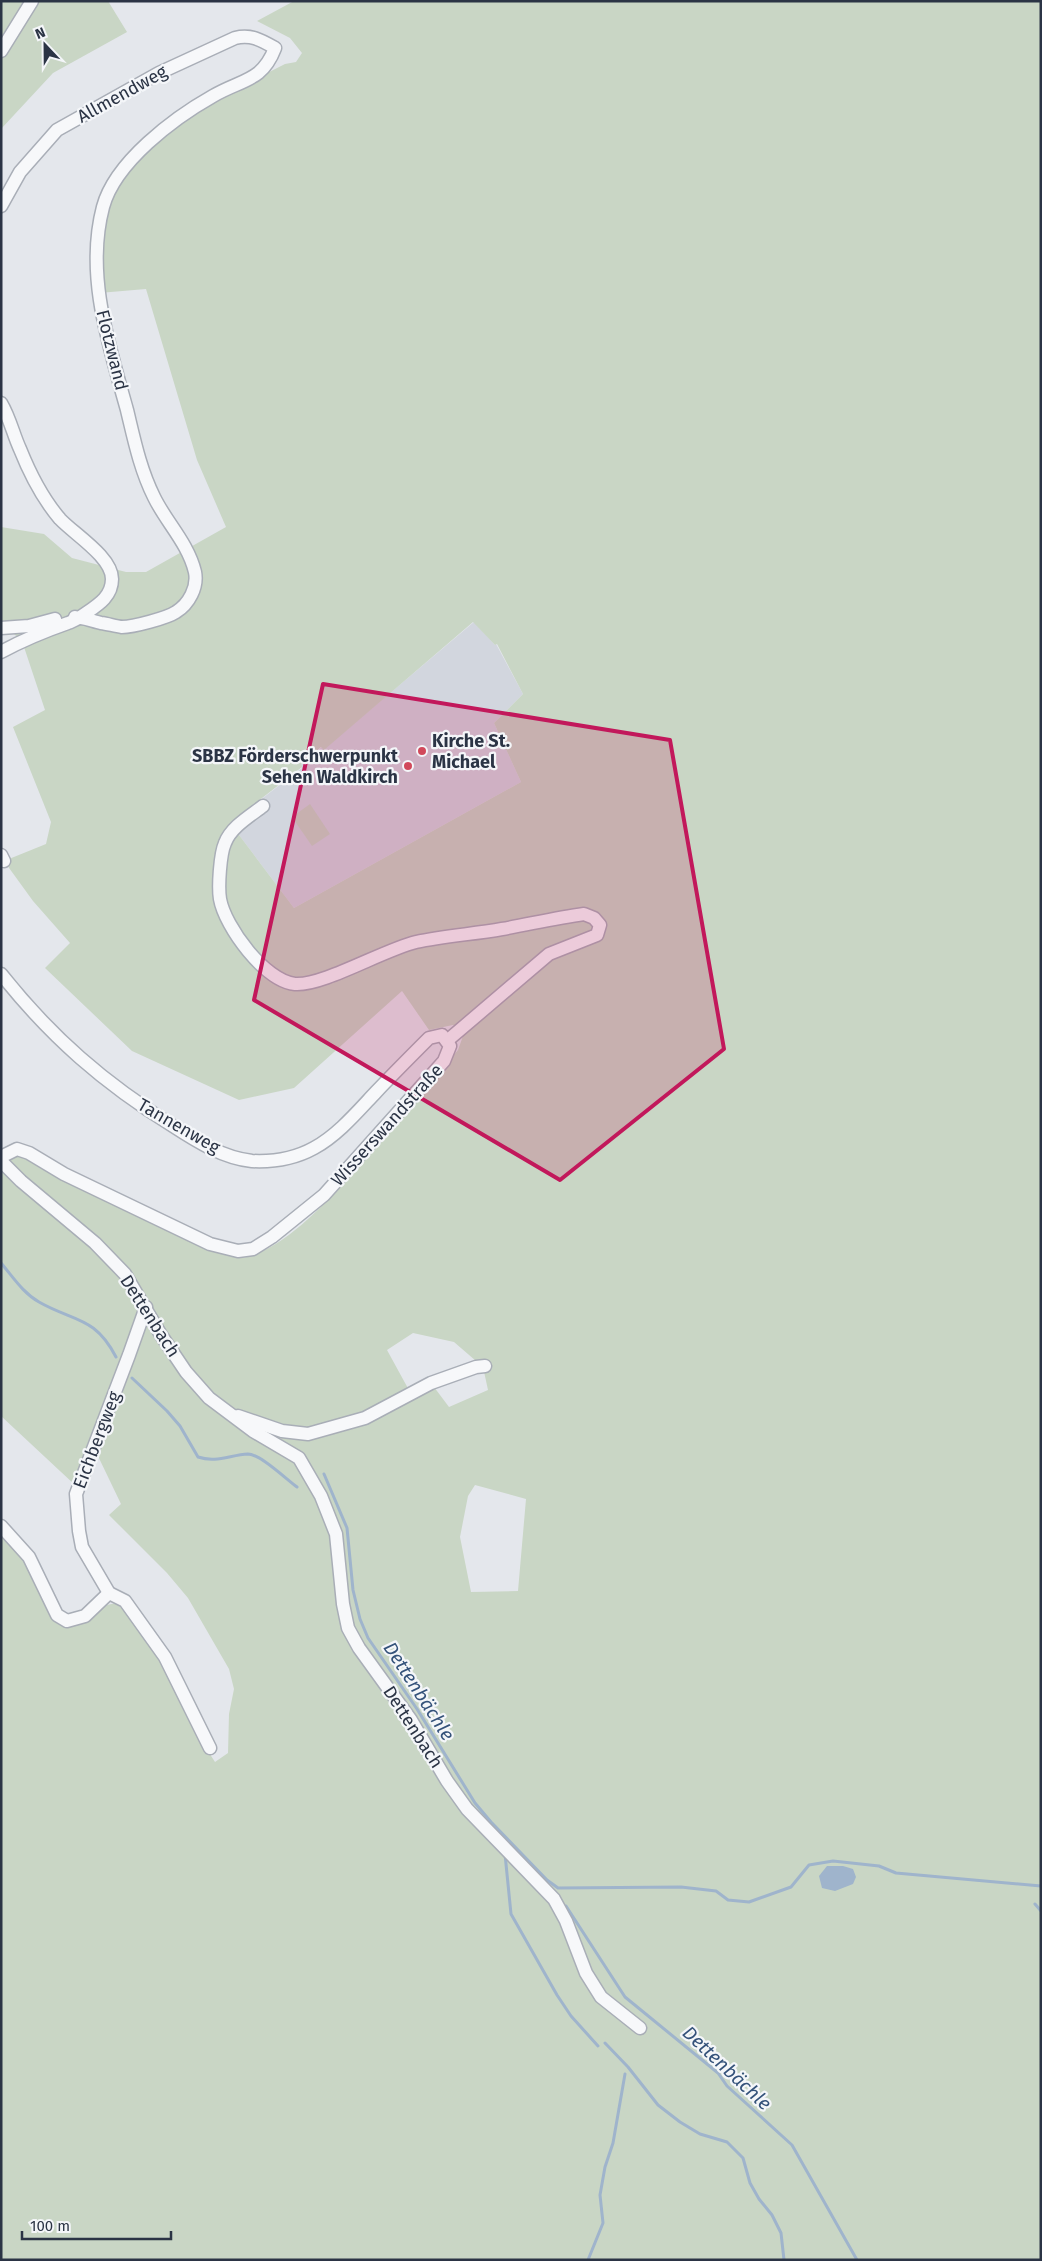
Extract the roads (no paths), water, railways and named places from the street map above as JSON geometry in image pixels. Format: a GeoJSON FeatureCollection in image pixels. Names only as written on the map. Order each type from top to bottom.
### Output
{"type":"FeatureCollection","features":[{"type":"Feature","properties":{"kind":"street"},"geometry":{"type":"LineString","coordinates":[[1,51],[32,1]]}},
{"type":"Feature","properties":{"kind":"street","name":"Allmendweg"},"geometry":{"type":"LineString","coordinates":[[1,206],[20,172],[57,130],[103,103],[158,73],[234,38],[245,35],[255,37],[275,48]]}},
{"type":"Feature","properties":{"kind":"street","name":"Flotzwand"},"geometry":{"type":"LineString","coordinates":[[79,618],[124,627],[176,613],[192,597],[195,574],[189,554],[154,497],[142,468],[105,324],[98,293],[96,263],[99,224],[104,204],[122,172],[140,151],[180,117],[195,107],[264,70],[275,48]]}},
{"type":"Feature","properties":{"kind":"street"},"geometry":{"type":"LineString","coordinates":[[1,403],[35,484],[59,517],[98,553],[107,565],[112,577],[111,588],[104,600],[79,618],[42,632],[1,652]]}},
{"type":"Feature","properties":{"kind":"street"},"geometry":{"type":"LineString","coordinates":[[1,628],[29,626],[68,616],[79,618]]}},
{"type":"Feature","properties":{"kind":"street","name":"Wisserswandstraße"},"geometry":{"type":"LineString","coordinates":[[1,1157],[17,1149],[29,1153],[64,1174],[210,1244],[238,1251],[253,1249],[272,1237],[330,1189],[444,1062],[450,1046],[448,1040],[549,954],[598,935],[600,925],[594,918],[584,914],[416,942],[382,953],[310,983],[293,984],[261,966],[236,934],[227,919],[220,899],[222,859],[225,842],[241,822],[263,806]]}},
{"type":"Feature","properties":{"kind":"street","name":"Tannenweg"},"geometry":{"type":"LineString","coordinates":[[1,974],[40,1021],[87,1066],[125,1094],[203,1145],[234,1157],[251,1161],[295,1156],[315,1148],[354,1114],[429,1038],[442,1035],[448,1040]]}},
{"type":"Feature","properties":{"kind":"street","name":"Dettenbach"},"geometry":{"type":"LineString","coordinates":[[1,1161],[21,1181],[95,1243],[125,1274],[146,1306],[161,1335],[186,1372],[209,1398],[228,1413],[299,1458],[321,1496],[336,1534],[348,1628],[359,1648],[412,1720],[447,1781],[467,1809],[554,1899],[566,1921],[586,1973],[601,1997],[640,2028]]}},
{"type":"Feature","properties":{"kind":"street","name":"Eichbergweg"},"geometry":{"type":"LineString","coordinates":[[146,1306],[76,1494],[82,1547],[109,1593],[125,1601],[165,1657],[210,1748]]}},
{"type":"Feature","properties":{"kind":"street","name":"Dettenbach"},"geometry":{"type":"LineString","coordinates":[[228,1413],[282,1431],[308,1434],[365,1418],[430,1383],[485,1366]]}},
{"type":"Feature","properties":{"kind":"street"},"geometry":{"type":"LineString","coordinates":[[1,1526],[29,1557],[57,1615],[66,1621],[85,1616],[109,1593]]}},
{"type":"Feature","properties":{"kind":"water"},"geometry":{"type":"Polygon","coordinates":[[[827,1866],[843,1866],[853,1869],[856,1877],[853,1884],[835,1891],[822,1888],[819,1876],[827,1866]]]}},
{"type":"Feature","properties":{"kind":"waterway","name":"Dettenbächle"},"geometry":{"type":"LineString","coordinates":[[1,1263],[18,1284],[33,1298],[92,1327],[100,1334],[116,1357]]}},
{"type":"Feature","properties":{"kind":"waterway","name":"Dettenbächle"},"geometry":{"type":"LineString","coordinates":[[132,1378],[180,1426],[198,1457],[211,1459],[253,1455],[266,1462],[297,1487]]}},
{"type":"Feature","properties":{"kind":"waterway"},"geometry":{"type":"LineString","coordinates":[[324,1474],[347,1528],[353,1590],[360,1619],[368,1638],[417,1709],[475,1803],[547,1880],[558,1888],[681,1887],[716,1891],[728,1900],[749,1902],[791,1887],[809,1865],[833,1861],[879,1866],[896,1873],[1041,1886]]}},
{"type":"Feature","properties":{"kind":"waterway"},"geometry":{"type":"LineString","coordinates":[[505,1854],[511,1914],[557,1995],[571,2016],[598,2046]]}},
{"type":"Feature","properties":{"kind":"waterway"},"geometry":{"type":"LineString","coordinates":[[1035,1904],[1041,1911]]}},
{"type":"Feature","properties":{"kind":"waterway","name":"Dettenbächle"},"geometry":{"type":"LineString","coordinates":[[566,1906],[625,1997],[718,2073],[727,2086],[792,2145],[857,2260]]}},
{"type":"Feature","properties":{"kind":"waterway"},"geometry":{"type":"LineString","coordinates":[[605,2043],[628,2067],[658,2105],[700,2134],[727,2142],[743,2158],[750,2183],[759,2199],[772,2215],[781,2233],[784,2260]]}},
{"type":"Feature","properties":{"kind":"waterway"},"geometry":{"type":"LineString","coordinates":[[588,2260],[603,2223],[600,2195],[605,2167],[613,2143],[625,2074]]}},
{"type":"Feature","properties":{"kind":"place","name":"Kirche St. Michael"},"geometry":{"type":"Point","coordinates":[422,751]}},
{"type":"Feature","properties":{"kind":"place","name":"SBBZ Förderschwerpunkt Sehen Waldkirch"},"geometry":{"type":"Point","coordinates":[408,766]}}]}
